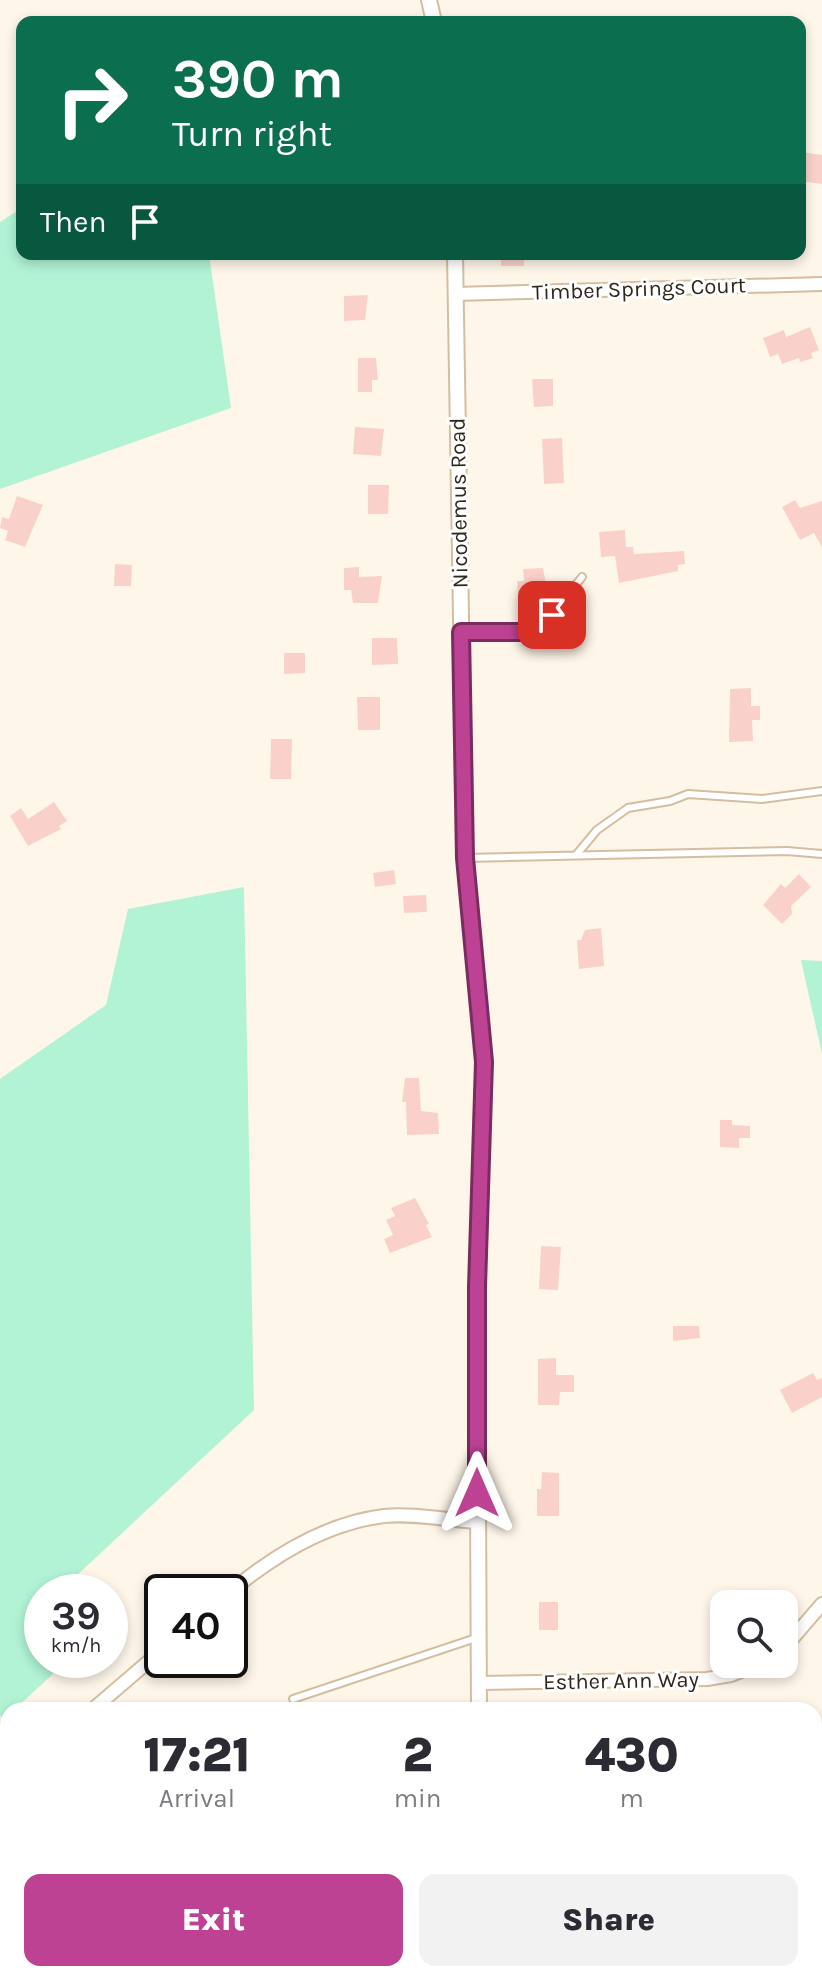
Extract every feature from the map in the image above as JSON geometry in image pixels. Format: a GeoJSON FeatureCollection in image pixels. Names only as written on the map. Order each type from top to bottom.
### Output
{"type":"FeatureCollection","features":[{"type":"Feature","properties":{"kind":"street","name":"Nicodemus Road"},"geometry":{"type":"LineString","coordinates":[[455,260],[465,858],[484,1062],[477,1287],[479,1702]]}},
{"type":"Feature","properties":{"kind":"street","name":"Timber Springs Court"},"geometry":{"type":"LineString","coordinates":[[455,294],[822,284]]}},
{"type":"Feature","properties":{"kind":"street"},"geometry":{"type":"LineString","coordinates":[[248,1579],[289,1550],[325,1532],[384,1516],[477,1522]]}},
{"type":"Feature","properties":{"kind":"street"},"geometry":{"type":"LineString","coordinates":[[798,1632],[822,1604]]}},
{"type":"Feature","properties":{"kind":"street"},"geometry":{"type":"LineString","coordinates":[[101,1702],[144,1665]]}},
{"type":"Feature","properties":{"kind":"street","name":"Esther Ann Way"},"geometry":{"type":"LineString","coordinates":[[480,1683],[713,1678]]}},
{"type":"Feature","properties":{"kind":"lane"},"geometry":{"type":"LineString","coordinates":[[461,632],[529,632],[552,615],[582,577]]}},
{"type":"Feature","properties":{"kind":"lane"},"geometry":{"type":"LineString","coordinates":[[577,854],[597,830],[628,808],[670,801],[688,794],[762,799],[822,791]]}},
{"type":"Feature","properties":{"kind":"lane"},"geometry":{"type":"LineString","coordinates":[[465,858],[787,851],[822,854]]}},
{"type":"Feature","properties":{"kind":"lane"},"geometry":{"type":"LineString","coordinates":[[293,1699],[479,1637]]}},
{"type":"Feature","properties":{"kind":"green space"},"geometry":{"type":"Polygon","coordinates":[[[16,212],[16,260],[210,260],[231,408],[0,489],[0,222],[16,212]]]}},
{"type":"Feature","properties":{"kind":"green space"},"geometry":{"type":"Polygon","coordinates":[[[244,887],[254,1410],[78,1574],[24,1574],[24,1678],[49,1678],[23,1702],[0,1702],[0,1079],[106,1005],[128,909],[244,887]]]}},
{"type":"Feature","properties":{"kind":"green space"},"geometry":{"type":"Polygon","coordinates":[[[801,960],[822,961],[822,1054],[801,960]]]}},
{"type":"Feature","properties":{"kind":"building"},"geometry":{"type":"Polygon","coordinates":[[[806,153],[822,155],[822,184],[806,182],[806,153]]]}},
{"type":"Feature","properties":{"kind":"building"},"geometry":{"type":"Polygon","coordinates":[[[501,260],[524,260],[524,266],[501,266],[501,260]]]}},
{"type":"Feature","properties":{"kind":"building"},"geometry":{"type":"Polygon","coordinates":[[[368,295],[365,320],[344,321],[344,296],[368,295]]]}},
{"type":"Feature","properties":{"kind":"building"},"geometry":{"type":"Polygon","coordinates":[[[810,327],[819,350],[811,353],[813,358],[800,362],[799,358],[782,364],[778,354],[770,357],[763,338],[784,330],[786,337],[810,327]]]}},
{"type":"Feature","properties":{"kind":"building"},"geometry":{"type":"Polygon","coordinates":[[[358,358],[376,358],[378,380],[372,380],[372,392],[358,392],[358,358]]]}},
{"type":"Feature","properties":{"kind":"building"},"geometry":{"type":"Polygon","coordinates":[[[532,379],[553,379],[553,406],[534,407],[532,379]]]}},
{"type":"Feature","properties":{"kind":"building"},"geometry":{"type":"Polygon","coordinates":[[[355,427],[384,429],[381,456],[353,454],[355,427]]]}},
{"type":"Feature","properties":{"kind":"building"},"geometry":{"type":"Polygon","coordinates":[[[562,438],[564,483],[544,484],[542,439],[562,438]]]}},
{"type":"Feature","properties":{"kind":"building"},"geometry":{"type":"Polygon","coordinates":[[[368,485],[389,485],[388,514],[368,514],[368,485]]]}},
{"type":"Feature","properties":{"kind":"building"},"geometry":{"type":"Polygon","coordinates":[[[17,496],[43,505],[25,547],[5,540],[8,531],[0,528],[2,517],[9,519],[17,496]]]}},
{"type":"Feature","properties":{"kind":"building"},"geometry":{"type":"Polygon","coordinates":[[[795,500],[800,508],[822,501],[822,547],[814,533],[800,540],[782,507],[795,500]]]}},
{"type":"Feature","properties":{"kind":"building"},"geometry":{"type":"Polygon","coordinates":[[[625,530],[626,547],[633,547],[634,554],[684,551],[685,564],[678,565],[678,571],[619,583],[615,556],[601,557],[599,532],[625,530]]]}},
{"type":"Feature","properties":{"kind":"building"},"geometry":{"type":"Polygon","coordinates":[[[115,564],[132,565],[131,586],[114,586],[115,564]]]}},
{"type":"Feature","properties":{"kind":"building"},"geometry":{"type":"Polygon","coordinates":[[[359,567],[359,577],[382,576],[378,603],[353,603],[351,590],[344,590],[344,568],[359,567]]]}},
{"type":"Feature","properties":{"kind":"building"},"geometry":{"type":"Polygon","coordinates":[[[543,568],[548,594],[546,606],[519,608],[517,581],[524,581],[523,569],[543,568]]]}},
{"type":"Feature","properties":{"kind":"building"},"geometry":{"type":"Polygon","coordinates":[[[372,638],[397,638],[398,664],[372,665],[372,638]]]}},
{"type":"Feature","properties":{"kind":"building"},"geometry":{"type":"Polygon","coordinates":[[[284,653],[305,653],[305,673],[284,674],[284,653]]]}},
{"type":"Feature","properties":{"kind":"building"},"geometry":{"type":"Polygon","coordinates":[[[751,688],[751,706],[760,706],[760,720],[752,720],[753,741],[729,742],[730,689],[751,688]]]}},
{"type":"Feature","properties":{"kind":"building"},"geometry":{"type":"Polygon","coordinates":[[[357,697],[380,697],[380,730],[358,730],[357,697]]]}},
{"type":"Feature","properties":{"kind":"building"},"geometry":{"type":"Polygon","coordinates":[[[271,739],[292,739],[291,779],[270,779],[271,739]]]}},
{"type":"Feature","properties":{"kind":"building"},"geometry":{"type":"Polygon","coordinates":[[[54,802],[67,821],[59,826],[61,829],[28,846],[10,816],[21,808],[28,819],[54,802]]]}},
{"type":"Feature","properties":{"kind":"building"},"geometry":{"type":"Polygon","coordinates":[[[394,870],[396,884],[375,887],[373,873],[394,870]]]}},
{"type":"Feature","properties":{"kind":"building"},"geometry":{"type":"Polygon","coordinates":[[[799,874],[811,887],[791,906],[792,914],[782,924],[763,905],[781,884],[785,888],[799,874]]]}},
{"type":"Feature","properties":{"kind":"building"},"geometry":{"type":"Polygon","coordinates":[[[426,895],[427,912],[404,913],[403,896],[426,895]]]}},
{"type":"Feature","properties":{"kind":"building"},"geometry":{"type":"Polygon","coordinates":[[[601,928],[604,966],[579,969],[577,940],[581,940],[585,930],[601,928]]]}},
{"type":"Feature","properties":{"kind":"building"},"geometry":{"type":"Polygon","coordinates":[[[405,1078],[419,1078],[421,1111],[438,1113],[439,1134],[407,1135],[406,1102],[402,1102],[405,1078]]]}},
{"type":"Feature","properties":{"kind":"building"},"geometry":{"type":"Polygon","coordinates":[[[720,1120],[732,1120],[732,1125],[750,1126],[750,1138],[739,1138],[739,1148],[720,1147],[720,1120]]]}},
{"type":"Feature","properties":{"kind":"building"},"geometry":{"type":"Polygon","coordinates":[[[415,1198],[429,1224],[426,1225],[432,1237],[390,1253],[384,1239],[393,1235],[386,1220],[395,1216],[391,1208],[415,1198]]]}},
{"type":"Feature","properties":{"kind":"building"},"geometry":{"type":"Polygon","coordinates":[[[541,1246],[561,1247],[558,1290],[539,1289],[541,1246]]]}},
{"type":"Feature","properties":{"kind":"building"},"geometry":{"type":"Polygon","coordinates":[[[673,1326],[699,1326],[700,1338],[673,1341],[673,1326]]]}},
{"type":"Feature","properties":{"kind":"building"},"geometry":{"type":"Polygon","coordinates":[[[556,1358],[556,1375],[574,1375],[574,1392],[560,1392],[559,1405],[538,1405],[538,1359],[556,1358]]]}},
{"type":"Feature","properties":{"kind":"building"},"geometry":{"type":"Polygon","coordinates":[[[813,1373],[817,1380],[822,1378],[822,1397],[792,1413],[780,1390],[813,1373]]]}},
{"type":"Feature","properties":{"kind":"building"},"geometry":{"type":"Polygon","coordinates":[[[542,1472],[559,1473],[559,1516],[537,1516],[537,1489],[541,1489],[542,1472]]]}},
{"type":"Feature","properties":{"kind":"building"},"geometry":{"type":"Polygon","coordinates":[[[539,1602],[558,1602],[558,1630],[539,1630],[539,1602]]]}},
{"type":"Feature","properties":{"kind":"route"},"geometry":{"type":"LineString","coordinates":[[477,1493],[477,1287],[484,1062],[465,858],[461,632],[529,632],[539,628],[552,615]]}}]}
